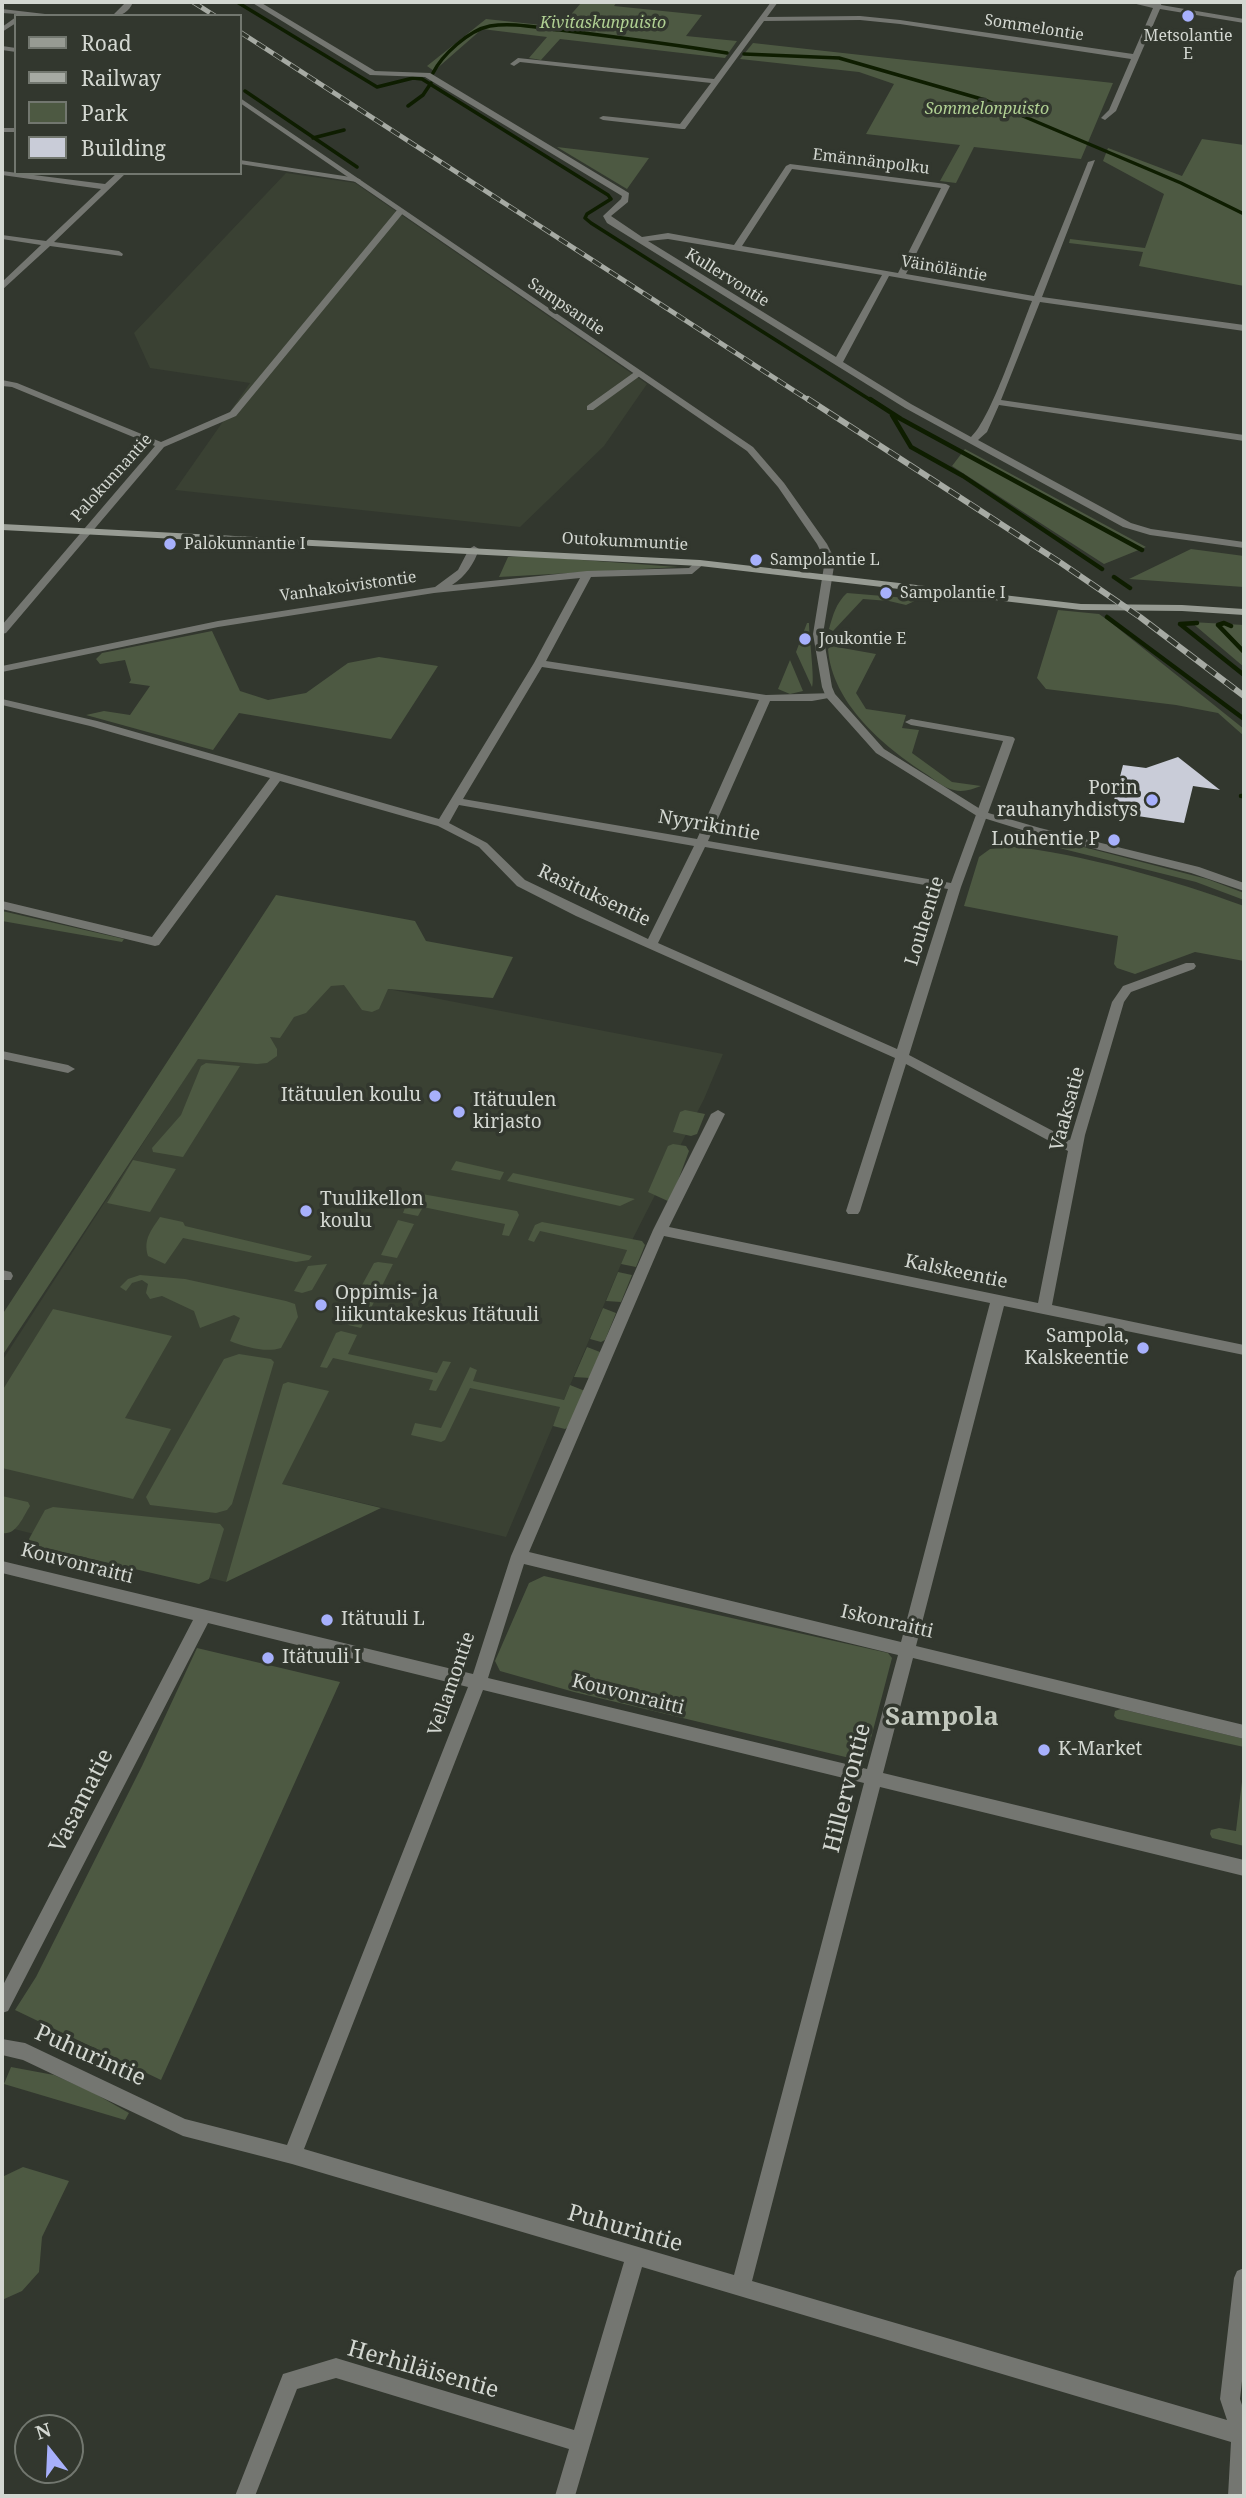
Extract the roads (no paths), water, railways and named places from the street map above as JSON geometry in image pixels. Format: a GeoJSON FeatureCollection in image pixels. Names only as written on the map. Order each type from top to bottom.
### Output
{"type":"FeatureCollection","features":[{"type":"Feature","properties":{"kind":"main road","name":"Outokummuntie"},"geometry":{"type":"LineString","coordinates":[[2,527],[700,562],[1081,607],[1244,612]]}},
{"type":"Feature","properties":{"kind":"street","name":"Kullervontie"},"geometry":{"type":"LineString","coordinates":[[255,2],[373,73],[427,75],[626,195],[625,200],[607,216],[639,240],[971,442],[1138,530],[1244,545]]}},
{"type":"Feature","properties":{"kind":"street"},"geometry":{"type":"LineString","coordinates":[[603,118],[682,127],[774,2]]}},
{"type":"Feature","properties":{"kind":"street"},"geometry":{"type":"LineString","coordinates":[[1132,2],[1158,4],[1244,21]]}},
{"type":"Feature","properties":{"kind":"street"},"geometry":{"type":"LineString","coordinates":[[1105,118],[1112,111],[1158,4]]}},
{"type":"Feature","properties":{"kind":"street","name":"Sommelontie"},"geometry":{"type":"LineString","coordinates":[[762,19],[860,18],[900,22],[1135,57]]}},
{"type":"Feature","properties":{"kind":"street"},"geometry":{"type":"LineString","coordinates":[[514,64],[518,60],[714,81]]}},
{"type":"Feature","properties":{"kind":"street","name":"Sampsantie"},"geometry":{"type":"LineString","coordinates":[[242,101],[750,449],[781,485],[822,544],[830,560],[829,577]]}},
{"type":"Feature","properties":{"kind":"street"},"geometry":{"type":"LineString","coordinates":[[242,162],[356,180]]}},
{"type":"Feature","properties":{"kind":"street"},"geometry":{"type":"LineString","coordinates":[[971,442],[982,432],[996,402],[1093,162]]}},
{"type":"Feature","properties":{"kind":"street","name":"Emännänpolku"},"geometry":{"type":"LineString","coordinates":[[737,247],[790,166],[946,186],[901,275]]}},
{"type":"Feature","properties":{"kind":"street"},"geometry":{"type":"LineString","coordinates":[[17,175],[108,187]]}},
{"type":"Feature","properties":{"kind":"street"},"geometry":{"type":"LineString","coordinates":[[2,288],[120,175]]}},
{"type":"Feature","properties":{"kind":"street","name":"Palokunnantie"},"geometry":{"type":"LineString","coordinates":[[2,631],[161,445],[233,414],[400,212]]}},
{"type":"Feature","properties":{"kind":"street","name":"Väinöläntie"},"geometry":{"type":"LineString","coordinates":[[639,240],[668,236],[1037,299],[1244,328]]}},
{"type":"Feature","properties":{"kind":"street"},"geometry":{"type":"LineString","coordinates":[[2,237],[119,254]]}},
{"type":"Feature","properties":{"kind":"street"},"geometry":{"type":"LineString","coordinates":[[838,362],[887,273]]}},
{"type":"Feature","properties":{"kind":"street"},"geometry":{"type":"LineString","coordinates":[[590,408],[639,373]]}},
{"type":"Feature","properties":{"kind":"street"},"geometry":{"type":"LineString","coordinates":[[2,383],[14,385],[161,445]]}},
{"type":"Feature","properties":{"kind":"street"},"geometry":{"type":"LineString","coordinates":[[996,402],[1244,438]]}},
{"type":"Feature","properties":{"kind":"street"},"geometry":{"type":"LineString","coordinates":[[434,590],[460,575],[470,563],[474,549]]}},
{"type":"Feature","properties":{"kind":"street","name":"Vanhakoivistontie"},"geometry":{"type":"LineString","coordinates":[[2,668],[218,624],[434,590],[587,574],[692,571],[700,562]]}},
{"type":"Feature","properties":{"kind":"street"},"geometry":{"type":"LineString","coordinates":[[442,824],[539,663],[587,574]]}},
{"type":"Feature","properties":{"kind":"street"},"geometry":{"type":"LineString","coordinates":[[829,577],[818,634],[830,695],[880,751],[981,814],[1036,831],[1195,870],[1244,887]]}},
{"type":"Feature","properties":{"kind":"street"},"geometry":{"type":"LineString","coordinates":[[539,663],[766,698],[812,698],[830,695]]}},
{"type":"Feature","properties":{"kind":"street"},"geometry":{"type":"LineString","coordinates":[[652,944],[702,842],[766,698]]}},
{"type":"Feature","properties":{"kind":"street","name":"Rasituksentie"},"geometry":{"type":"LineString","coordinates":[[2,702],[93,723],[442,824],[483,845],[521,883],[903,1057],[1076,1149]]}},
{"type":"Feature","properties":{"kind":"street","name":"Louhentie"},"geometry":{"type":"LineString","coordinates":[[853,1211],[956,887],[1009,739],[911,722]]}},
{"type":"Feature","properties":{"kind":"street"},"geometry":{"type":"LineString","coordinates":[[2,905],[155,943],[278,775]]}},
{"type":"Feature","properties":{"kind":"street","name":"Nyyrikintie"},"geometry":{"type":"LineString","coordinates":[[457,801],[956,887]]}},
{"type":"Feature","properties":{"kind":"street","name":"Vaaksatie"},"geometry":{"type":"LineString","coordinates":[[1044,1309],[1076,1149],[1118,1002],[1127,989],[1190,966]]}},
{"type":"Feature","properties":{"kind":"street"},"geometry":{"type":"LineString","coordinates":[[2,1055],[68,1069]]}},
{"type":"Feature","properties":{"kind":"street","name":"Vellamontie"},"geometry":{"type":"LineString","coordinates":[[292,2155],[479,1680],[519,1556],[660,1230],[718,1114]]}},
{"type":"Feature","properties":{"kind":"street","name":"Kalskeentie"},"geometry":{"type":"LineString","coordinates":[[660,1230],[1244,1350]]}},
{"type":"Feature","properties":{"kind":"street","name":"Hillervontie"},"geometry":{"type":"LineString","coordinates":[[740,2287],[998,1300]]}},
{"type":"Feature","properties":{"kind":"street","name":"Iskonraitti"},"geometry":{"type":"LineString","coordinates":[[519,1556],[1244,1732]]}},
{"type":"Feature","properties":{"kind":"street","name":"Kouvonraitti"},"geometry":{"type":"LineString","coordinates":[[2,1567],[203,1617],[479,1680],[1244,1868]]}},
{"type":"Feature","properties":{"kind":"street","name":"Vasamatie"},"geometry":{"type":"LineString","coordinates":[[2,2005],[203,1617]]}},
{"type":"Feature","properties":{"kind":"street","name":"Puhurintie"},"geometry":{"type":"LineString","coordinates":[[2,2047],[25,2052],[183,2127],[292,2155],[1243,2435]]}},
{"type":"Feature","properties":{"kind":"street"},"geometry":{"type":"LineString","coordinates":[[565,2496],[635,2258]]}},
{"type":"Feature","properties":{"kind":"street"},"geometry":{"type":"LineString","coordinates":[[1238,2496],[1243,2435],[1230,2399],[1244,2278]]}},
{"type":"Feature","properties":{"kind":"street","name":"Herhiläisentie"},"geometry":{"type":"LineString","coordinates":[[245,2496],[290,2381],[336,2368],[581,2442]]}},
{"type":"Feature","properties":{"kind":"waterway"},"geometry":{"type":"LineString","coordinates":[[237,2],[377,87],[413,78],[430,84]]}},
{"type":"Feature","properties":{"kind":"waterway"},"geometry":{"type":"LineString","coordinates":[[433,73],[449,51],[465,38],[482,28],[499,25],[534,27],[727,53]]}},
{"type":"Feature","properties":{"kind":"waterway"},"geometry":{"type":"LineString","coordinates":[[744,54],[839,58],[985,100],[1181,183],[1244,214]]}},
{"type":"Feature","properties":{"kind":"waterway"},"geometry":{"type":"LineString","coordinates":[[408,106],[423,95],[430,84]]}},
{"type":"Feature","properties":{"kind":"waterway"},"geometry":{"type":"LineString","coordinates":[[430,84],[608,195],[611,199],[587,214],[585,218],[591,223],[872,401]]}},
{"type":"Feature","properties":{"kind":"waterway"},"geometry":{"type":"LineString","coordinates":[[245,91],[314,138]]}},
{"type":"Feature","properties":{"kind":"waterway"},"geometry":{"type":"LineString","coordinates":[[314,138],[344,130]]}},
{"type":"Feature","properties":{"kind":"waterway"},"geometry":{"type":"LineString","coordinates":[[314,138],[357,167]]}},
{"type":"Feature","properties":{"kind":"waterway"},"geometry":{"type":"LineString","coordinates":[[870,399],[901,419],[1142,550]]}},
{"type":"Feature","properties":{"kind":"waterway"},"geometry":{"type":"LineString","coordinates":[[892,415],[911,447],[963,476],[1102,569]]}},
{"type":"Feature","properties":{"kind":"waterway"},"geometry":{"type":"LineString","coordinates":[[1114,577],[1130,588]]}},
{"type":"Feature","properties":{"kind":"waterway"},"geometry":{"type":"LineString","coordinates":[[1107,617],[1244,719]]}},
{"type":"Feature","properties":{"kind":"waterway"},"geometry":{"type":"LineString","coordinates":[[1197,623],[1180,624],[1244,675]]}},
{"type":"Feature","properties":{"kind":"waterway"},"geometry":{"type":"LineString","coordinates":[[1231,626],[1224,623],[1218,625],[1244,652]]}},
{"type":"Feature","properties":{"kind":"railway"},"geometry":{"type":"LineString","coordinates":[[193,2],[212,14]]}},
{"type":"Feature","properties":{"kind":"railway"},"geometry":{"type":"LineString","coordinates":[[242,33],[810,401]]}},
{"type":"Feature","properties":{"kind":"railway"},"geometry":{"type":"LineString","coordinates":[[808,399],[1061,563],[1140,617],[1244,696]]}},
{"type":"Feature","properties":{"kind":"place","name":"Metsolantie E"},"geometry":{"type":"Point","coordinates":[1188,16]}},
{"type":"Feature","properties":{"kind":"place","name":"Palokunnantie I"},"geometry":{"type":"Point","coordinates":[170,544]}},
{"type":"Feature","properties":{"kind":"place","name":"Sampolantie L"},"geometry":{"type":"Point","coordinates":[756,560]}},
{"type":"Feature","properties":{"kind":"place","name":"Sampolantie I"},"geometry":{"type":"Point","coordinates":[886,593]}},
{"type":"Feature","properties":{"kind":"place","name":"Joukontie E"},"geometry":{"type":"Point","coordinates":[805,639]}},
{"type":"Feature","properties":{"kind":"place","name":"Porin rauhanyhdistys"},"geometry":{"type":"Point","coordinates":[1152,800]}},
{"type":"Feature","properties":{"kind":"place","name":"Louhentie P"},"geometry":{"type":"Point","coordinates":[1114,840]}},
{"type":"Feature","properties":{"kind":"place","name":"Itätuulen koulu"},"geometry":{"type":"Point","coordinates":[435,1096]}},
{"type":"Feature","properties":{"kind":"place","name":"Itätuulen kirjasto"},"geometry":{"type":"Point","coordinates":[459,1112]}},
{"type":"Feature","properties":{"kind":"place","name":"Tuulikellon koulu"},"geometry":{"type":"Point","coordinates":[306,1211]}},
{"type":"Feature","properties":{"kind":"place","name":"Oppimis- ja liikuntakeskus Itätuuli"},"geometry":{"type":"Point","coordinates":[321,1305]}},
{"type":"Feature","properties":{"kind":"place","name":"Sampola, Kalskeentie"},"geometry":{"type":"Point","coordinates":[1143,1348]}},
{"type":"Feature","properties":{"kind":"place","name":"Itätuuli L"},"geometry":{"type":"Point","coordinates":[327,1620]}},
{"type":"Feature","properties":{"kind":"place","name":"Itätuuli I"},"geometry":{"type":"Point","coordinates":[268,1658]}},
{"type":"Feature","properties":{"kind":"place","name":"K-Market"},"geometry":{"type":"Point","coordinates":[1044,1750]}},
{"type":"Feature","properties":{"kind":"district","name":"Sampola"},"geometry":{"type":"Point","coordinates":[942,1718]}},
{"type":"Feature","properties":{"kind":"park label","name":"Kivitaskunpuisto"},"geometry":{"type":"Point","coordinates":[603,23]}},
{"type":"Feature","properties":{"kind":"park label","name":"Sommelonpuisto"},"geometry":{"type":"Point","coordinates":[987,109]}}]}
